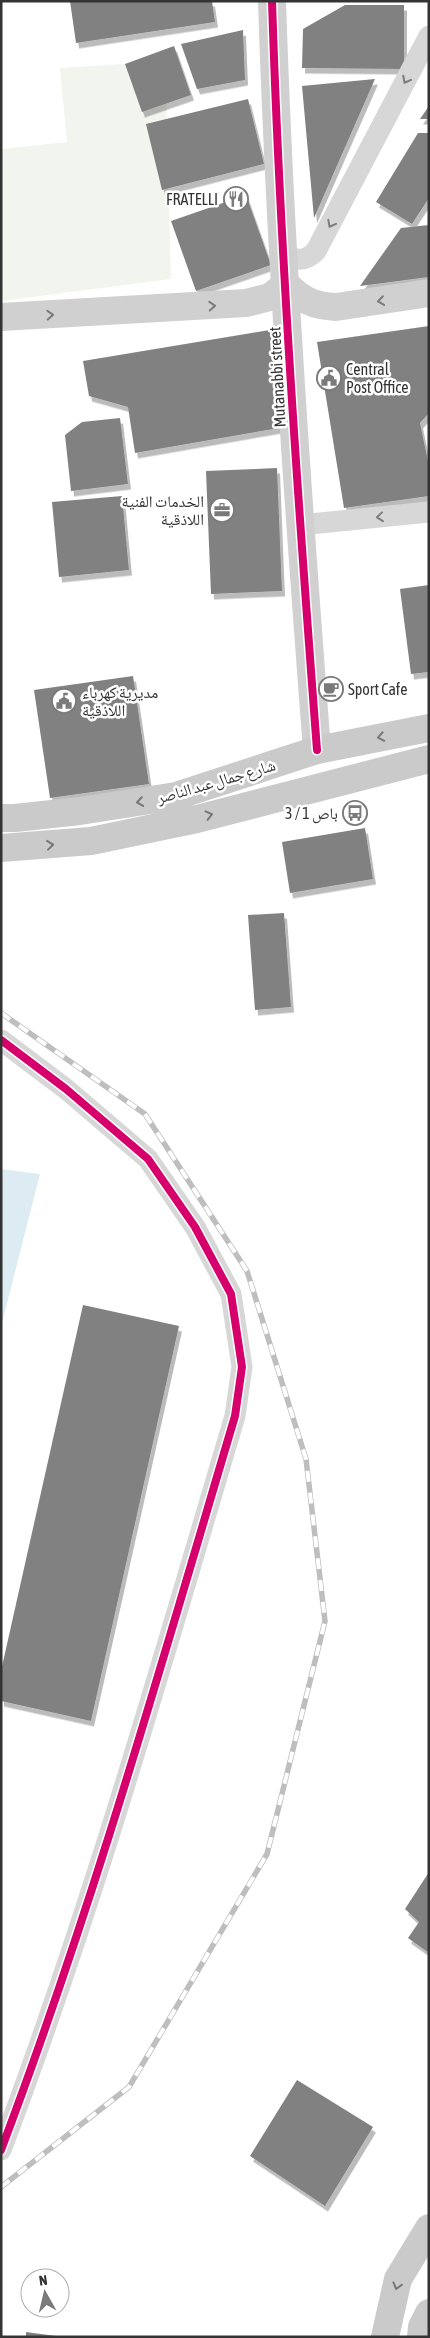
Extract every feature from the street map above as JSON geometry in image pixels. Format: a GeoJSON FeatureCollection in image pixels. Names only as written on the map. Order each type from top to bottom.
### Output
{"type":"FeatureCollection","features":[{"type":"Feature","properties":{"kind":"main road","name":"شارع جمال عبد الناصر"},"geometry":{"type":"LineString","coordinates":[[1,818],[80,811],[176,796],[317,750],[429,728]]}},
{"type":"Feature","properties":{"kind":"main road","name":"شارع جمال عبد الناصر"},"geometry":{"type":"LineString","coordinates":[[1,848],[91,841],[206,816],[429,759]]}},
{"type":"Feature","properties":{"kind":"main road"},"geometry":{"type":"LineString","coordinates":[[385,2337],[398,2279],[419,2263],[429,2228]]}},
{"type":"Feature","properties":{"kind":"main road"},"geometry":{"type":"LineString","coordinates":[[421,2337],[422,2327],[429,2313]]}},
{"type":"Feature","properties":{"kind":"street","name":"Mutanabbi street"},"geometry":{"type":"LineString","coordinates":[[272,1],[277,163],[286,284],[292,427],[317,750]]}},
{"type":"Feature","properties":{"kind":"street"},"geometry":{"type":"LineString","coordinates":[[284,254],[292,259],[301,260],[310,257],[316,251],[428,41]]}},
{"type":"Feature","properties":{"kind":"street"},"geometry":{"type":"LineString","coordinates":[[1,317],[246,303],[270,297],[286,284],[296,295],[322,307],[336,307],[429,293]]}},
{"type":"Feature","properties":{"kind":"street"},"geometry":{"type":"LineString","coordinates":[[300,525],[429,512]]}},
{"type":"Feature","properties":{"kind":"street"},"geometry":{"type":"LineString","coordinates":[[1,1040],[66,1089],[148,1159],[195,1227],[231,1294],[242,1367],[235,1416],[143,1727],[37,2056],[1,2150]]}},
{"type":"Feature","properties":{"kind":"shaded area"},"geometry":{"type":"Polygon","coordinates":[[[165,58],[171,279],[1,301],[1,149],[67,142],[60,68],[125,64],[165,58]]]}},
{"type":"Feature","properties":{"kind":"shaded area"},"geometry":{"type":"Polygon","coordinates":[[[1,1169],[40,1174],[1,1327],[1,1169]]]}},
{"type":"Feature","properties":{"kind":"building"},"geometry":{"type":"Polygon","coordinates":[[[70,1],[212,1],[215,22],[76,43],[70,1]]]}},
{"type":"Feature","properties":{"kind":"building"},"geometry":{"type":"Polygon","coordinates":[[[345,5],[404,5],[404,69],[302,68],[303,29],[345,5]]]}},
{"type":"Feature","properties":{"kind":"building"},"geometry":{"type":"Polygon","coordinates":[[[243,30],[245,80],[197,89],[181,44],[243,30]]]}},
{"type":"Feature","properties":{"kind":"building"},"geometry":{"type":"Polygon","coordinates":[[[174,46],[191,95],[142,112],[125,64],[174,46]]]}},
{"type":"Feature","properties":{"kind":"building"},"geometry":{"type":"Polygon","coordinates":[[[375,79],[314,218],[302,86],[375,79]]]}},
{"type":"Feature","properties":{"kind":"building"},"geometry":{"type":"Polygon","coordinates":[[[248,99],[264,164],[162,190],[146,124],[248,99]]]}},
{"type":"Feature","properties":{"kind":"building"},"geometry":{"type":"Polygon","coordinates":[[[429,106],[429,119],[420,119],[429,106]]]}},
{"type":"Feature","properties":{"kind":"building"},"geometry":{"type":"Polygon","coordinates":[[[418,133],[429,133],[429,198],[412,224],[376,202],[418,133]]]}},
{"type":"Feature","properties":{"kind":"building"},"geometry":{"type":"Polygon","coordinates":[[[246,195],[271,265],[196,291],[171,221],[246,195]]]}},
{"type":"Feature","properties":{"kind":"building"},"geometry":{"type":"Polygon","coordinates":[[[429,225],[429,277],[360,286],[401,228],[429,225]]]}},
{"type":"Feature","properties":{"kind":"building"},"geometry":{"type":"Polygon","coordinates":[[[429,326],[429,413],[420,423],[429,466],[429,496],[344,508],[317,342],[429,326]]]}},
{"type":"Feature","properties":{"kind":"building"},"geometry":{"type":"Polygon","coordinates":[[[276,329],[279,428],[135,453],[128,407],[89,396],[83,361],[276,329]]]}},
{"type":"Feature","properties":{"kind":"building"},"geometry":{"type":"Polygon","coordinates":[[[120,418],[128,484],[71,491],[65,435],[82,422],[120,418]]]}},
{"type":"Feature","properties":{"kind":"building"},"geometry":{"type":"Polygon","coordinates":[[[277,468],[282,591],[211,594],[206,471],[277,468]]]}},
{"type":"Feature","properties":{"kind":"building"},"geometry":{"type":"Polygon","coordinates":[[[122,496],[129,570],[59,577],[52,502],[122,496]]]}},
{"type":"Feature","properties":{"kind":"building"},"geometry":{"type":"Polygon","coordinates":[[[429,585],[429,672],[411,674],[400,589],[429,585]]]}},
{"type":"Feature","properties":{"kind":"building"},"geometry":{"type":"Polygon","coordinates":[[[133,676],[149,784],[50,798],[34,690],[133,676]]]}},
{"type":"Feature","properties":{"kind":"building"},"geometry":{"type":"Polygon","coordinates":[[[365,828],[373,879],[290,893],[282,842],[365,828]]]}},
{"type":"Feature","properties":{"kind":"building"},"geometry":{"type":"Polygon","coordinates":[[[284,913],[291,1007],[255,1010],[248,915],[284,913]]]}},
{"type":"Feature","properties":{"kind":"building"},"geometry":{"type":"Polygon","coordinates":[[[83,1305],[179,1326],[91,1721],[1,1701],[1,1671],[83,1305]]]}},
{"type":"Feature","properties":{"kind":"building"},"geometry":{"type":"Polygon","coordinates":[[[429,1872],[429,1953],[408,1938],[419,1922],[405,1909],[429,1872]]]}},
{"type":"Feature","properties":{"kind":"building"},"geometry":{"type":"Polygon","coordinates":[[[297,2080],[373,2127],[325,2206],[250,2156],[297,2080]]]}},
{"type":"Feature","properties":{"kind":"building"},"geometry":{"type":"Polygon","coordinates":[[[26,2332],[56,2336],[56,2337],[26,2337],[26,2332]]]}},
{"type":"Feature","properties":{"kind":"railway"},"geometry":{"type":"LineString","coordinates":[[1,1013],[145,1114],[247,1271],[306,1459],[325,1621],[267,1854],[129,2087],[1,2187]]}},
{"type":"Feature","properties":{"kind":"cycle path"},"geometry":{"type":"LineString","coordinates":[[272,1],[285,282],[317,750]]}},
{"type":"Feature","properties":{"kind":"cycle path"},"geometry":{"type":"LineString","coordinates":[[1,1040],[66,1089],[148,1159],[195,1227],[231,1294],[242,1367],[235,1416],[125,1785],[66,1969],[1,2150]]}},
{"type":"Feature","properties":{"kind":"place","name":"FRATELLI"},"geometry":{"type":"Point","coordinates":[236,199]}},
{"type":"Feature","properties":{"kind":"place","name":"Central Post Office"},"geometry":{"type":"Point","coordinates":[329,378]}},
{"type":"Feature","properties":{"kind":"place","name":"الخدمات الفنية اللاذقية"},"geometry":{"type":"Point","coordinates":[222,510]}},
{"type":"Feature","properties":{"kind":"place","name":"Sport Cafe"},"geometry":{"type":"Point","coordinates":[331,689]}},
{"type":"Feature","properties":{"kind":"place","name":"مديرية كهرباء اللاذقية"},"geometry":{"type":"Point","coordinates":[64,701]}},
{"type":"Feature","properties":{"kind":"place","name":"باص 1 / 3"},"geometry":{"type":"Point","coordinates":[355,813]}}]}
